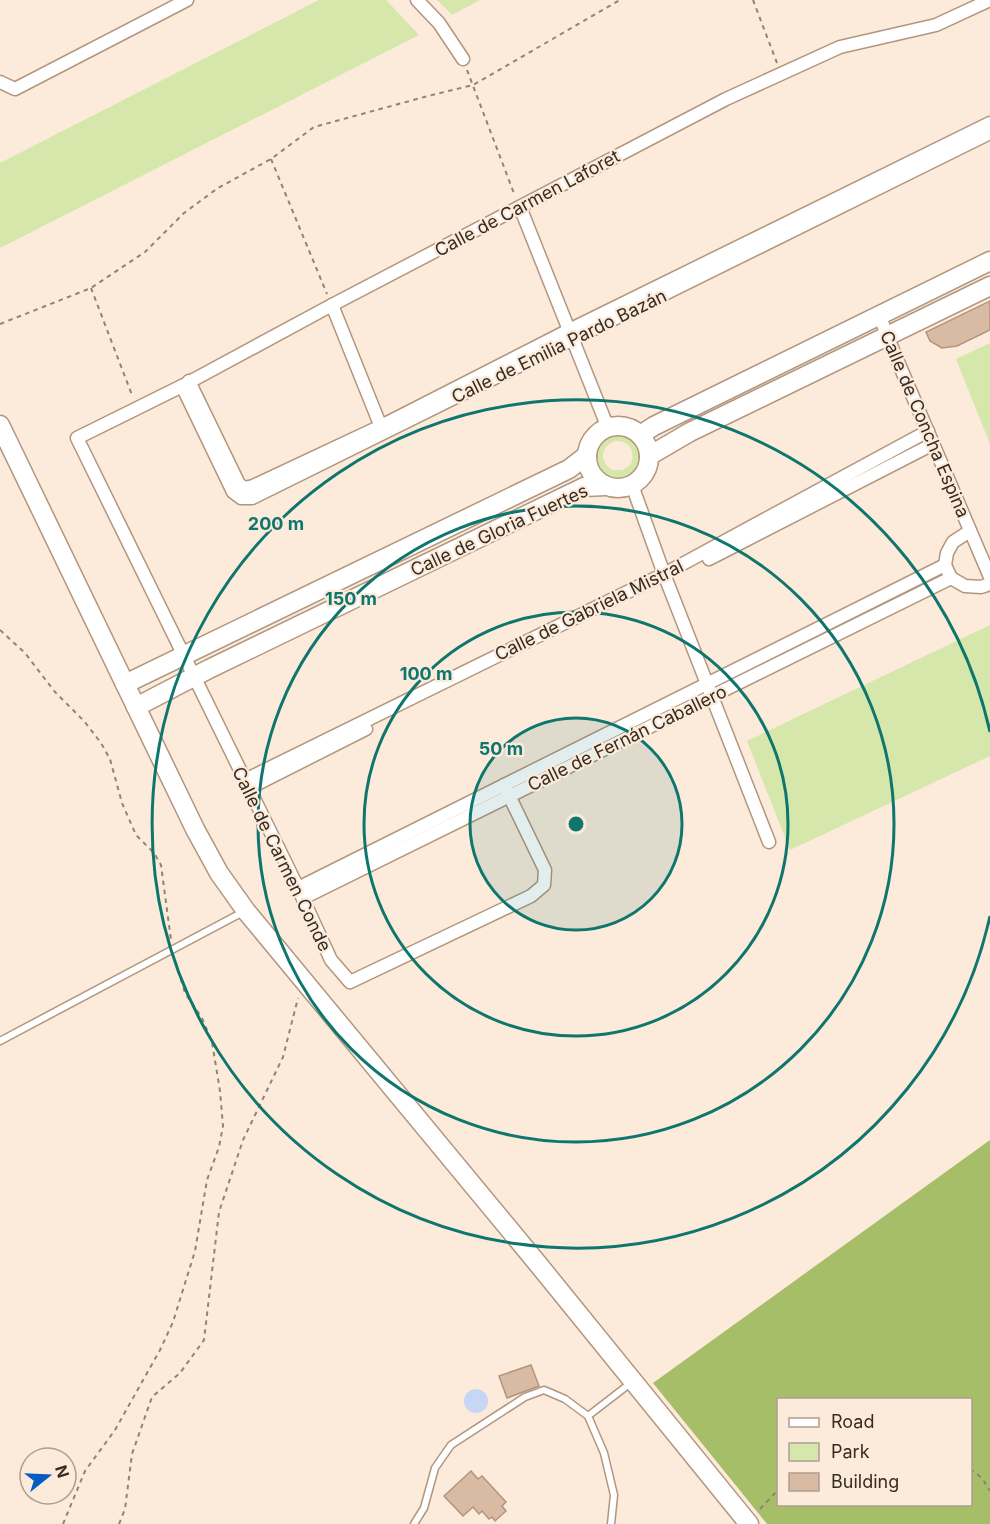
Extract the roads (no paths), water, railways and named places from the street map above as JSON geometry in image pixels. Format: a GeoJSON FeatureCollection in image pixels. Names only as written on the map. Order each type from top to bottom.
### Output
{"type":"FeatureCollection","features":[{"type":"Feature","properties":{"kind":"street"},"geometry":{"type":"LineString","coordinates":[[0,82],[15,89],[31,82],[187,0]]}},
{"type":"Feature","properties":{"kind":"street"},"geometry":{"type":"LineString","coordinates":[[417,0],[439,23],[463,59]]}},
{"type":"Feature","properties":{"kind":"street","name":"Calle de Carmen Laforet"},"geometry":{"type":"LineString","coordinates":[[77,438],[726,99],[840,47],[936,26],[990,0]]}},
{"type":"Feature","properties":{"kind":"street","name":"Calle de Emilia Pardo Bazán"},"geometry":{"type":"LineString","coordinates":[[185,383],[239,484],[244,488],[253,486],[382,429],[990,123]]}},
{"type":"Feature","properties":{"kind":"street","name":"Calle de Emilia Pardo Bazán"},"geometry":{"type":"LineString","coordinates":[[570,334],[990,133]]}},
{"type":"Feature","properties":{"kind":"street"},"geometry":{"type":"LineString","coordinates":[[520,207],[608,428]]}},
{"type":"Feature","properties":{"kind":"street"},"geometry":{"type":"LineString","coordinates":[[640,435],[654,426],[990,261]]}},
{"type":"Feature","properties":{"kind":"street"},"geometry":{"type":"LineString","coordinates":[[649,456],[690,432],[990,286]]}},
{"type":"Feature","properties":{"kind":"street"},"geometry":{"type":"LineString","coordinates":[[332,305],[382,429]]}},
{"type":"Feature","properties":{"kind":"street","name":"Calle de Concha Espina"},"geometry":{"type":"LineString","coordinates":[[880,316],[990,577]]}},
{"type":"Feature","properties":{"kind":"street"},"geometry":{"type":"LineString","coordinates":[[0,425],[195,829],[219,873],[246,911],[748,1523]]}},
{"type":"Feature","properties":{"kind":"street"},"geometry":{"type":"LineString","coordinates":[[616,426],[633,430],[640,435],[648,448],[649,456],[645,473],[640,480],[624,488],[605,486],[599,482],[590,470],[587,455],[593,438],[600,432],[616,426]]}},
{"type":"Feature","properties":{"kind":"street","name":"Calle de Gabriela Mistral"},"geometry":{"type":"LineString","coordinates":[[666,577],[927,431]]}},
{"type":"Feature","properties":{"kind":"street","name":"Calle de Carmen Conde"},"geometry":{"type":"LineString","coordinates":[[77,438],[331,960],[350,982],[531,896],[544,885],[544,870],[507,791]]}},
{"type":"Feature","properties":{"kind":"street","name":"Calle de Gabriela Mistral"},"geometry":{"type":"LineString","coordinates":[[247,784],[933,444]]}},
{"type":"Feature","properties":{"kind":"street","name":"Calle de Gloria Fuertes"},"geometry":{"type":"LineString","coordinates":[[125,684],[569,469],[587,455]]}},
{"type":"Feature","properties":{"kind":"street"},"geometry":{"type":"LineString","coordinates":[[632,485],[769,842]]}},
{"type":"Feature","properties":{"kind":"street","name":"Calle de Gloria Fuertes"},"geometry":{"type":"LineString","coordinates":[[136,707],[584,487],[605,486]]}},
{"type":"Feature","properties":{"kind":"street"},"geometry":{"type":"LineString","coordinates":[[970,531],[953,542],[947,553],[945,565],[951,578],[965,586],[981,587],[990,584]]}},
{"type":"Feature","properties":{"kind":"street","name":"Calle de Fernán Caballero"},"geometry":{"type":"LineString","coordinates":[[507,791],[707,684],[945,565]]}},
{"type":"Feature","properties":{"kind":"street","name":"Calle de Fernán Caballero"},"geometry":{"type":"LineString","coordinates":[[300,893],[507,791],[712,696],[951,578]]}},
{"type":"Feature","properties":{"kind":"lane"},"geometry":{"type":"LineString","coordinates":[[0,1041],[246,911]]}},
{"type":"Feature","properties":{"kind":"lane"},"geometry":{"type":"LineString","coordinates":[[588,1416],[632,1382]]}},
{"type":"Feature","properties":{"kind":"lane"},"geometry":{"type":"LineString","coordinates":[[414,1524],[424,1508],[435,1468],[451,1445],[525,1397],[544,1390],[564,1399],[588,1416],[604,1453],[614,1495],[610,1524]]}},
{"type":"Feature","properties":{"kind":"water"},"geometry":{"type":"Polygon","coordinates":[[[476,1389],[485,1392],[488,1401],[485,1410],[476,1413],[467,1410],[464,1401],[467,1392],[476,1389]]]}}]}
